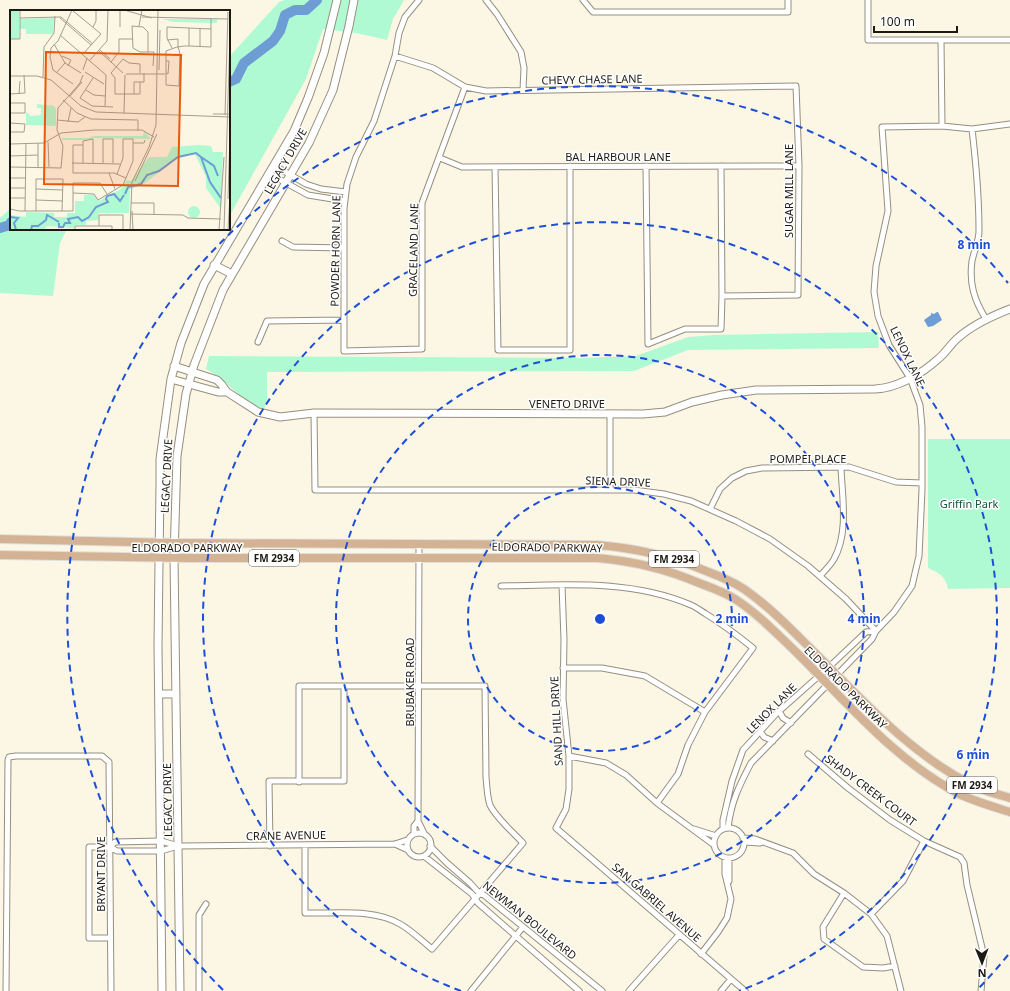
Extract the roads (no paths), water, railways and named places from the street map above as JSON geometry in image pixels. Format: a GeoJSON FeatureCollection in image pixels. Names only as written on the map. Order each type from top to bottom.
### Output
{"type":"FeatureCollection","features":[{"type":"Feature","properties":{"kind":"main road","name":"LEGACY DRIVE"},"geometry":{"type":"LineString","coordinates":[[162,991],[159,694],[160,459],[174,366],[204,284],[294,131],[308,98],[324,53],[331,30],[337,0]]}},
{"type":"Feature","properties":{"kind":"main road","name":"LEGACY DRIVE"},"geometry":{"type":"LineString","coordinates":[[180,991],[174,558],[177,456],[186,394],[192,371],[223,290],[309,144],[333,90],[354,0]]}},
{"type":"Feature","properties":{"kind":"main road"},"geometry":{"type":"LineString","coordinates":[[214,265],[232,274]]}},
{"type":"Feature","properties":{"kind":"main road","name":"VENETO DRIVE"},"geometry":{"type":"LineString","coordinates":[[174,366],[217,380],[222,384],[227,392],[258,412],[280,417],[314,413],[643,414],[665,412],[692,402],[756,390],[881,389],[904,381],[924,371],[938,360],[959,336],[986,319],[1010,308]]}},
{"type":"Feature","properties":{"kind":"main road","name":"VENETO DRIVE"},"geometry":{"type":"LineString","coordinates":[[172,379],[218,392],[227,392]]}},
{"type":"Feature","properties":{"kind":"main road","name":"ELDORADO PARKWAY"},"geometry":{"type":"LineString","coordinates":[[0,539],[175,544],[597,545],[626,547],[655,553],[681,561],[727,579],[744,589],[782,619],[881,719],[904,740],[938,765],[971,785],[1010,798]]}},
{"type":"Feature","properties":{"kind":"main road","name":"ELDORADO PARKWAY"},"geometry":{"type":"LineString","coordinates":[[0,555],[159,558],[597,558],[624,560],[652,566],[677,573],[721,591],[736,600],[772,629],[820,675],[863,720],[896,750],[924,772],[961,795],[1010,812]]}},
{"type":"Feature","properties":{"kind":"main road"},"geometry":{"type":"LineString","coordinates":[[159,694],[176,694]]}},
{"type":"Feature","properties":{"kind":"street","name":"POWDER HORN LANE"},"geometry":{"type":"LineString","coordinates":[[344,351],[344,248],[345,201],[347,184],[356,157],[374,120],[395,56],[399,33],[405,17],[419,0]]}},
{"type":"Feature","properties":{"kind":"street"},"geometry":{"type":"LineString","coordinates":[[486,0],[497,14],[521,52],[524,68],[523,90]]}},
{"type":"Feature","properties":{"kind":"street"},"geometry":{"type":"LineString","coordinates":[[583,0],[592,12],[788,12],[788,0]]}},
{"type":"Feature","properties":{"kind":"street"},"geometry":{"type":"LineString","coordinates":[[868,0],[868,40],[1010,40]]}},
{"type":"Feature","properties":{"kind":"street"},"geometry":{"type":"LineString","coordinates":[[941,40],[942,126],[972,129],[1010,124]]}},
{"type":"Feature","properties":{"kind":"street","name":"CHEVY CHASE LANE"},"geometry":{"type":"LineString","coordinates":[[395,56],[433,68],[466,87],[486,91],[796,86]]}},
{"type":"Feature","properties":{"kind":"street","name":"SUGAR MILL LANE"},"geometry":{"type":"LineString","coordinates":[[722,296],[798,295],[799,166],[796,86]]}},
{"type":"Feature","properties":{"kind":"street","name":"GRACELAND LANE"},"geometry":{"type":"LineString","coordinates":[[344,351],[422,349],[422,203],[466,87]]}},
{"type":"Feature","properties":{"kind":"street","name":"LENOX LANE"},"geometry":{"type":"LineString","coordinates":[[726,829],[732,804],[752,763],[872,639],[876,631],[894,612],[912,586],[919,556],[922,483],[922,427],[920,405],[910,378],[889,345],[878,316],[874,292],[876,266],[888,211],[882,126],[942,126]]}},
{"type":"Feature","properties":{"kind":"street"},"geometry":{"type":"LineString","coordinates":[[972,129],[978,198],[979,233],[972,261],[971,282],[976,304],[986,319]]}},
{"type":"Feature","properties":{"kind":"street","name":"BAL HARBOUR LANE"},"geometry":{"type":"LineString","coordinates":[[440,158],[462,167],[799,166]]}},
{"type":"Feature","properties":{"kind":"street"},"geometry":{"type":"LineString","coordinates":[[274,166],[299,181],[314,187],[346,192]]}},
{"type":"Feature","properties":{"kind":"street"},"geometry":{"type":"LineString","coordinates":[[495,167],[498,350],[570,350],[570,166]]}},
{"type":"Feature","properties":{"kind":"street"},"geometry":{"type":"LineString","coordinates":[[646,166],[648,344],[686,329],[721,329],[721,166]]}},
{"type":"Feature","properties":{"kind":"street"},"geometry":{"type":"LineString","coordinates":[[270,174],[308,194],[345,201]]}},
{"type":"Feature","properties":{"kind":"street"},"geometry":{"type":"LineString","coordinates":[[282,241],[293,247],[344,248]]}},
{"type":"Feature","properties":{"kind":"street"},"geometry":{"type":"LineString","coordinates":[[258,342],[267,321],[344,320]]}},
{"type":"Feature","properties":{"kind":"street","name":"SIENA DRIVE"},"geometry":{"type":"LineString","coordinates":[[314,413],[315,490],[634,490],[664,494],[691,501],[710,509],[770,539],[820,576],[876,631]]}},
{"type":"Feature","properties":{"kind":"street"},"geometry":{"type":"LineString","coordinates":[[610,414],[610,490]]}},
{"type":"Feature","properties":{"kind":"street"},"geometry":{"type":"LineString","coordinates":[[820,576],[834,560],[841,542],[843,527],[841,467]]}},
{"type":"Feature","properties":{"kind":"street","name":"POMPEI PLACE"},"geometry":{"type":"LineString","coordinates":[[710,509],[720,489],[732,478],[746,471],[762,468],[849,467],[896,482],[922,483]]}},
{"type":"Feature","properties":{"kind":"street","name":"BRUBAKER ROAD"},"geometry":{"type":"LineString","coordinates":[[419,544],[418,821],[425,835]]}},
{"type":"Feature","properties":{"kind":"street","name":"SAND HILL DRIVE"},"geometry":{"type":"LineString","coordinates":[[556,828],[566,809],[569,789],[569,756],[563,699],[562,585]]}},
{"type":"Feature","properties":{"kind":"street"},"geometry":{"type":"LineString","coordinates":[[501,586],[621,586],[657,594],[691,605],[730,629],[753,648],[705,712],[688,745],[678,774],[657,803]]}},
{"type":"Feature","properties":{"kind":"street","name":"LENOX LANE"},"geometry":{"type":"LineString","coordinates":[[726,829],[724,820],[732,781],[743,750],[779,711],[830,667],[866,632],[876,631]]}},
{"type":"Feature","properties":{"kind":"street"},"geometry":{"type":"LineString","coordinates":[[563,668],[602,668],[645,676],[705,712]]}},
{"type":"Feature","properties":{"kind":"street"},"geometry":{"type":"LineString","coordinates":[[299,782],[299,686],[485,686],[486,777],[490,805],[496,814],[523,843],[432,949],[402,925],[386,917],[367,914],[305,913],[305,845]]}},
{"type":"Feature","properties":{"kind":"street"},"geometry":{"type":"LineString","coordinates":[[270,846],[269,781],[344,781],[344,686]]}},
{"type":"Feature","properties":{"kind":"street"},"geometry":{"type":"LineString","coordinates":[[779,711],[783,718],[791,723]]}},
{"type":"Feature","properties":{"kind":"street"},"geometry":{"type":"LineString","coordinates":[[760,731],[764,737],[773,741]]}},
{"type":"Feature","properties":{"kind":"street","name":"SHADY CREEK COURT"},"geometry":{"type":"LineString","coordinates":[[808,754],[848,788],[890,820],[924,841],[960,857],[964,863],[984,956],[981,991]]}},
{"type":"Feature","properties":{"kind":"street","name":"BRYANT DRIVE"},"geometry":{"type":"LineString","coordinates":[[7,858],[9,757],[102,756],[106,758],[109,762],[111,991]]}},
{"type":"Feature","properties":{"kind":"street"},"geometry":{"type":"LineString","coordinates":[[569,756],[606,763],[626,775],[657,803],[714,845]]}},
{"type":"Feature","properties":{"kind":"street","name":"BRUBAKER ROAD"},"geometry":{"type":"LineString","coordinates":[[414,834],[414,826],[418,821]]}},
{"type":"Feature","properties":{"kind":"street","name":"SAN GABRIEL AVENUE"},"geometry":{"type":"LineString","coordinates":[[556,828],[745,991]]}},
{"type":"Feature","properties":{"kind":"street"},"geometry":{"type":"LineString","coordinates":[[691,828],[716,836]]}},
{"type":"Feature","properties":{"kind":"street"},"geometry":{"type":"LineString","coordinates":[[726,829],[737,830],[744,840],[742,852],[739,856],[727,859],[717,854],[714,845],[716,836],[726,829]]}},
{"type":"Feature","properties":{"kind":"street"},"geometry":{"type":"LineString","coordinates":[[414,834],[425,835],[430,846],[426,854],[424,856],[420,856],[412,854],[408,850],[407,840],[414,834]]}},
{"type":"Feature","properties":{"kind":"street","name":"CRANE AVENUE"},"geometry":{"type":"LineString","coordinates":[[179,846],[161,851],[117,852],[110,847],[115,842],[161,841],[179,846],[270,846],[395,844],[407,840]]}},
{"type":"Feature","properties":{"kind":"street"},"geometry":{"type":"LineString","coordinates":[[744,840],[767,844],[793,853],[814,874],[844,893],[871,914],[887,936],[901,991]]}},
{"type":"Feature","properties":{"kind":"street"},"geometry":{"type":"LineString","coordinates":[[871,914],[903,881],[924,841]]}},
{"type":"Feature","properties":{"kind":"street","name":"CRANE AVENUE"},"geometry":{"type":"LineString","coordinates":[[395,844],[408,850]]}},
{"type":"Feature","properties":{"kind":"street","name":"NEWMAN BOULEVARD"},"geometry":{"type":"LineString","coordinates":[[430,846],[447,863],[470,882],[478,896],[478,903],[579,991]]}},
{"type":"Feature","properties":{"kind":"street"},"geometry":{"type":"LineString","coordinates":[[110,847],[89,847],[89,938],[110,938]]}},
{"type":"Feature","properties":{"kind":"street","name":"NEWMAN BOULEVARD"},"geometry":{"type":"LineString","coordinates":[[424,856],[478,896],[484,895],[602,991]]}},
{"type":"Feature","properties":{"kind":"street"},"geometry":{"type":"LineString","coordinates":[[0,858],[7,858],[6,991]]}},
{"type":"Feature","properties":{"kind":"street"},"geometry":{"type":"LineString","coordinates":[[701,954],[727,918],[731,899],[728,884],[730,873],[727,859]]}},
{"type":"Feature","properties":{"kind":"street"},"geometry":{"type":"LineString","coordinates":[[844,893],[823,927],[824,939],[863,967],[882,968],[895,966]]}},
{"type":"Feature","properties":{"kind":"street"},"geometry":{"type":"LineString","coordinates":[[199,991],[200,915],[206,904]]}},
{"type":"Feature","properties":{"kind":"street"},"geometry":{"type":"LineString","coordinates":[[471,991],[523,927]]}},
{"type":"Feature","properties":{"kind":"street"},"geometry":{"type":"LineString","coordinates":[[629,991],[679,935]]}},
{"type":"Feature","properties":{"kind":"street"},"geometry":{"type":"LineString","coordinates":[[721,991],[731,979]]}},
{"type":"Feature","properties":{"kind":"water"},"geometry":{"type":"Polygon","coordinates":[[[937,312],[942,320],[933,326],[928,327],[924,320],[931,315],[931,313],[934,314],[937,312]]]}},
{"type":"Feature","properties":{"kind":"waterway"},"geometry":{"type":"LineString","coordinates":[[230,82],[236,79],[244,63],[273,41],[280,31],[285,15],[295,10],[306,10],[317,0]]}},
{"type":"Feature","properties":{"kind":"waterway"},"geometry":{"type":"LineString","coordinates":[[0,228],[10,225]]}},
{"type":"Feature","properties":{"kind":"park label","name":"Griffin Park"},"geometry":{"type":"Point","coordinates":[969,503]}}]}
